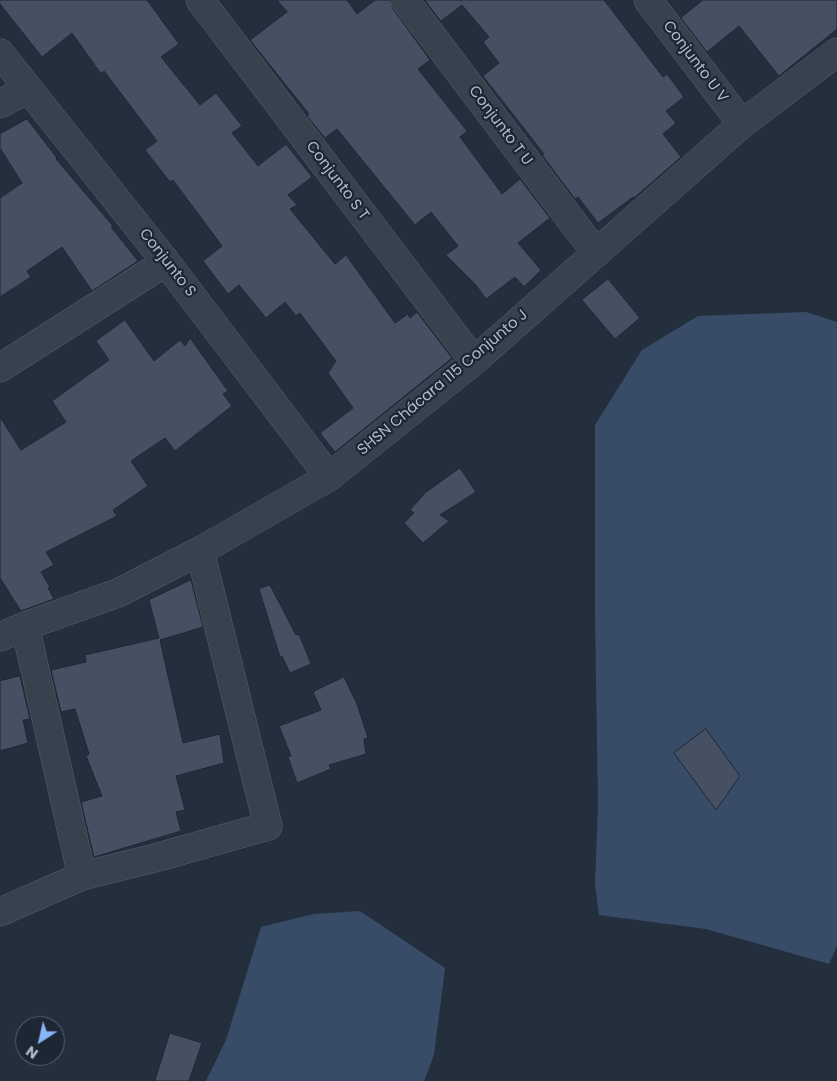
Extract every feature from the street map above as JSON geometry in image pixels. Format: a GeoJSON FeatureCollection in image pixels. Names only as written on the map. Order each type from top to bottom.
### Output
{"type":"FeatureCollection","features":[{"type":"Feature","properties":{"kind":"street","name":"Conjunto S T"},"geometry":{"type":"LineString","coordinates":[[200,0],[474,361]]}},
{"type":"Feature","properties":{"kind":"street","name":"Conjunto T U"},"geometry":{"type":"LineString","coordinates":[[405,0],[596,253]]}},
{"type":"Feature","properties":{"kind":"street","name":"Conjunto U V"},"geometry":{"type":"LineString","coordinates":[[648,0],[742,124]]}},
{"type":"Feature","properties":{"kind":"street","name":"SHSN Chácara 115 Conjunto J"},"geometry":{"type":"LineString","coordinates":[[0,637],[24,626],[118,593],[200,551],[329,477],[474,361],[742,124],[837,52]]}},
{"type":"Feature","properties":{"kind":"street","name":"Conjunto S"},"geometry":{"type":"LineString","coordinates":[[0,54],[166,262],[329,477]]}},
{"type":"Feature","properties":{"kind":"street"},"geometry":{"type":"LineString","coordinates":[[0,104],[28,89]]}},
{"type":"Feature","properties":{"kind":"street"},"geometry":{"type":"LineString","coordinates":[[0,368],[166,262]]}},
{"type":"Feature","properties":{"kind":"street"},"geometry":{"type":"LineString","coordinates":[[0,912],[82,876],[155,858],[268,826],[200,551]]}},
{"type":"Feature","properties":{"kind":"street"},"geometry":{"type":"LineString","coordinates":[[24,626],[82,876]]}},
{"type":"Feature","properties":{"kind":"water"},"geometry":{"type":"Polygon","coordinates":[[[806,312],[837,322],[837,946],[829,964],[706,929],[599,915],[595,884],[598,806],[595,425],[642,350],[698,316],[806,312]]]}},
{"type":"Feature","properties":{"kind":"water"},"geometry":{"type":"Polygon","coordinates":[[[360,911],[445,968],[434,1055],[424,1081],[206,1081],[226,1040],[261,927],[314,914],[360,911]]]}},
{"type":"Feature","properties":{"kind":"building"},"geometry":{"type":"Polygon","coordinates":[[[0,0],[147,0],[179,44],[161,57],[200,105],[216,93],[242,126],[232,133],[258,166],[286,144],[312,177],[288,195],[297,205],[290,209],[335,264],[346,255],[395,323],[408,314],[410,318],[417,312],[452,358],[335,452],[320,433],[353,408],[328,373],[336,361],[300,313],[296,316],[285,302],[266,318],[239,285],[228,294],[203,261],[222,246],[173,180],[170,182],[145,150],[157,141],[104,71],[101,74],[72,33],[42,57],[0,4],[0,0]]]}},
{"type":"Feature","properties":{"kind":"building"},"geometry":{"type":"Polygon","coordinates":[[[277,0],[347,0],[357,14],[375,0],[390,0],[393,9],[430,60],[418,69],[467,131],[460,137],[502,194],[520,179],[550,218],[518,243],[541,270],[524,287],[515,277],[486,299],[476,285],[446,255],[458,246],[431,212],[415,225],[337,129],[325,138],[307,116],[309,114],[250,40],[287,12],[277,0]]]}},
{"type":"Feature","properties":{"kind":"building"},"geometry":{"type":"Polygon","coordinates":[[[425,0],[604,0],[663,77],[667,74],[684,97],[666,111],[676,123],[663,134],[681,157],[634,198],[598,223],[578,197],[575,199],[542,155],[544,154],[483,76],[499,63],[483,42],[489,37],[462,5],[441,21],[425,0]]]}},
{"type":"Feature","properties":{"kind":"building"},"geometry":{"type":"Polygon","coordinates":[[[703,0],[837,0],[837,29],[779,76],[739,26],[707,52],[681,18],[703,0]]]}},
{"type":"Feature","properties":{"kind":"building"},"geometry":{"type":"Polygon","coordinates":[[[27,119],[56,159],[113,226],[111,227],[138,261],[92,291],[62,247],[27,271],[31,277],[0,297],[0,198],[22,183],[0,148],[0,134],[27,119]]]}},
{"type":"Feature","properties":{"kind":"building"},"geometry":{"type":"Polygon","coordinates":[[[608,279],[640,318],[615,339],[582,300],[608,279]]]}},
{"type":"Feature","properties":{"kind":"building"},"geometry":{"type":"Polygon","coordinates":[[[125,320],[154,361],[180,340],[185,346],[190,338],[228,391],[223,394],[232,406],[175,451],[165,438],[131,461],[148,486],[113,510],[117,516],[46,552],[54,565],[41,572],[50,587],[48,588],[54,599],[21,611],[0,578],[0,417],[21,450],[66,422],[52,401],[109,360],[96,341],[125,320]]]}},
{"type":"Feature","properties":{"kind":"building"},"geometry":{"type":"Polygon","coordinates":[[[460,468],[476,492],[440,515],[449,521],[423,543],[404,523],[414,513],[410,510],[425,493],[460,468]]]}},
{"type":"Feature","properties":{"kind":"building"},"geometry":{"type":"Polygon","coordinates":[[[191,580],[203,627],[160,640],[183,743],[220,734],[224,763],[176,776],[185,810],[176,812],[181,831],[94,857],[81,802],[102,796],[86,756],[89,754],[75,709],[61,712],[51,670],[86,662],[85,655],[159,638],[149,600],[191,580]]]}},
{"type":"Feature","properties":{"kind":"building"},"geometry":{"type":"Polygon","coordinates":[[[270,585],[296,635],[299,634],[311,664],[290,673],[282,656],[280,657],[259,589],[270,585]]]}},
{"type":"Feature","properties":{"kind":"building"},"geometry":{"type":"Polygon","coordinates":[[[20,676],[30,719],[23,720],[28,743],[0,751],[0,681],[20,676]]]}},
{"type":"Feature","properties":{"kind":"building"},"geometry":{"type":"Polygon","coordinates":[[[344,677],[357,704],[368,738],[364,739],[366,754],[329,765],[331,769],[297,783],[288,757],[291,756],[279,726],[321,710],[313,692],[344,677]]]}},
{"type":"Feature","properties":{"kind":"building"},"geometry":{"type":"Polygon","coordinates":[[[706,729],[740,776],[716,810],[674,753],[706,729]]]}},
{"type":"Feature","properties":{"kind":"building"},"geometry":{"type":"Polygon","coordinates":[[[170,1033],[202,1043],[189,1081],[155,1081],[170,1033]]]}}]}
